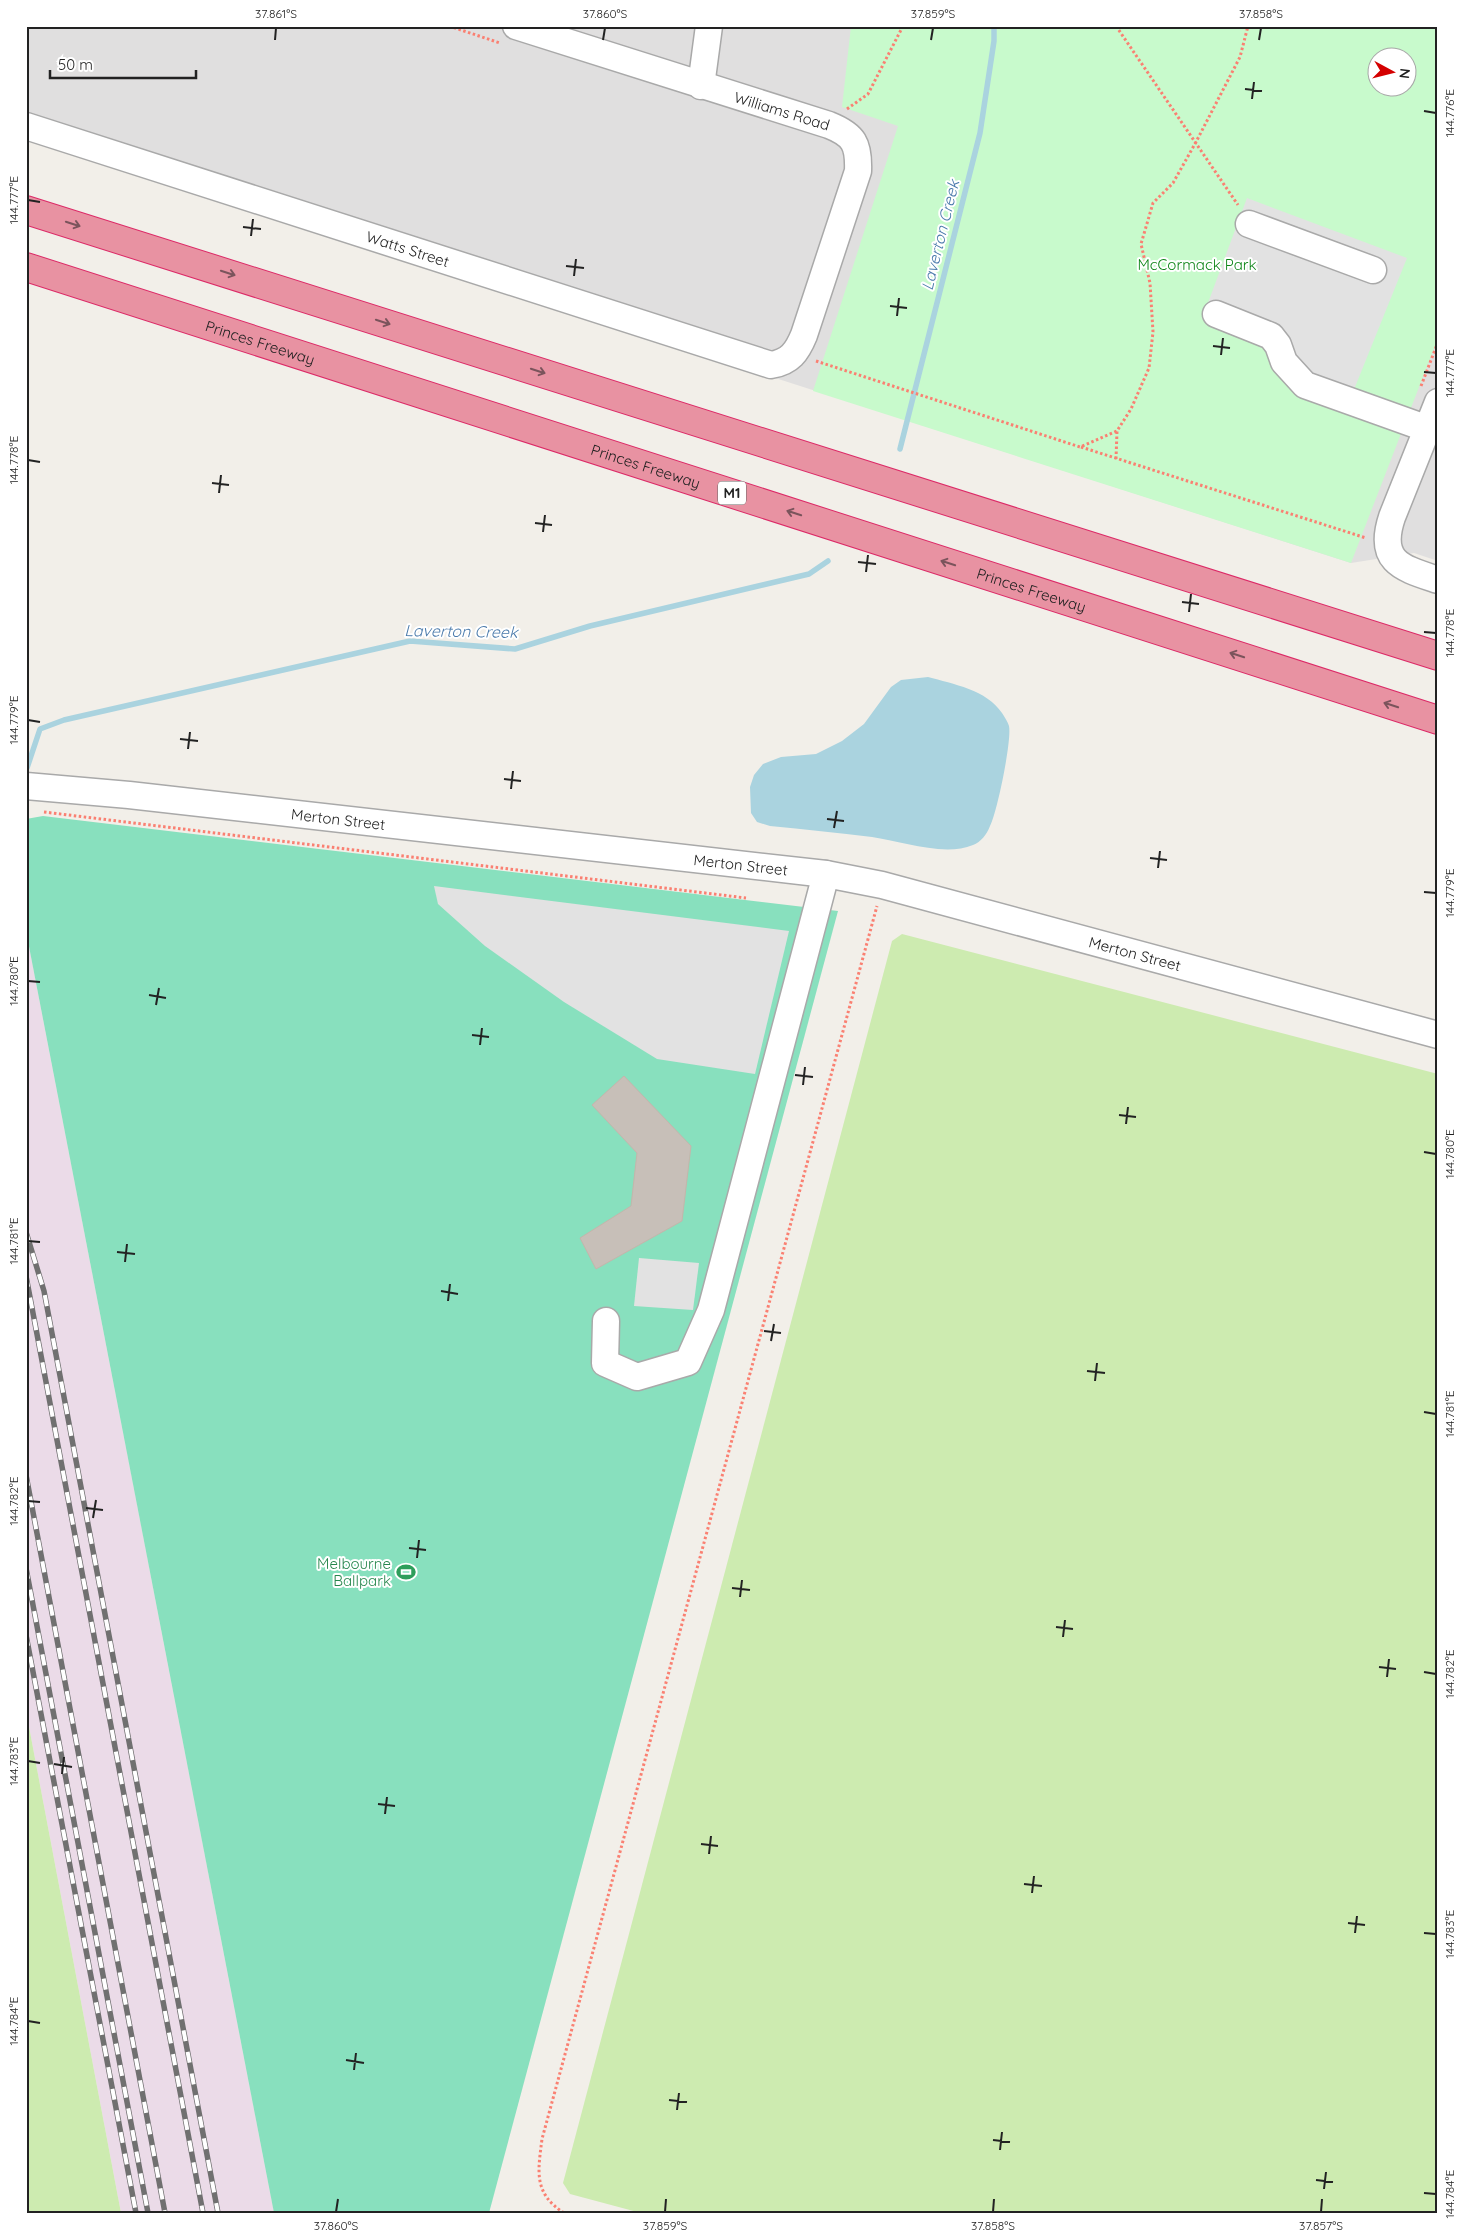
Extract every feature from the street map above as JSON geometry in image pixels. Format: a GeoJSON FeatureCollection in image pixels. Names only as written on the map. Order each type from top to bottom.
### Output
{"type":"FeatureCollection","features":[{"type":"Feature","properties":{"kind":"highway"},"geometry":{"type":"LineString","coordinates":[[26,210],[1438,656]]}},
{"type":"Feature","properties":{"kind":"highway","name":"Princes Freeway"},"geometry":{"type":"LineString","coordinates":[[26,267],[1438,720]]}},
{"type":"Feature","properties":{"kind":"street","name":"Williams Road"},"geometry":{"type":"LineString","coordinates":[[516,26],[844,131],[854,142],[859,154],[858,171],[798,349],[800,359]]}},
{"type":"Feature","properties":{"kind":"street"},"geometry":{"type":"LineString","coordinates":[[701,86],[709,26]]}},
{"type":"Feature","properties":{"kind":"street","name":"Watts Street"},"geometry":{"type":"LineString","coordinates":[[26,126],[771,365],[800,359]]}},
{"type":"Feature","properties":{"kind":"street"},"geometry":{"type":"LineString","coordinates":[[1246,217],[1373,270]]}},
{"type":"Feature","properties":{"kind":"street"},"geometry":{"type":"LineString","coordinates":[[1216,314],[1271,336],[1278,345],[1284,362],[1305,385],[1428,429]]}},
{"type":"Feature","properties":{"kind":"street"},"geometry":{"type":"LineString","coordinates":[[1438,402],[1388,530],[1390,553],[1400,566],[1438,580]]}},
{"type":"Feature","properties":{"kind":"street","name":"Merton Street"},"geometry":{"type":"LineString","coordinates":[[26,786],[129,795],[826,874],[882,885],[1438,1036]]}},
{"type":"Feature","properties":{"kind":"street"},"geometry":{"type":"LineString","coordinates":[[606,1321],[605,1363],[637,1377],[688,1362],[711,1310],[826,874]]}},
{"type":"Feature","properties":{"kind":"path"},"geometry":{"type":"LineString","coordinates":[[839,110],[846,109],[868,94],[903,26]]}},
{"type":"Feature","properties":{"kind":"path"},"geometry":{"type":"LineString","coordinates":[[1116,26],[1246,217]]}},
{"type":"Feature","properties":{"kind":"path"},"geometry":{"type":"LineString","coordinates":[[1080,447],[1117,430],[1131,409],[1149,368],[1153,332],[1150,283],[1141,244],[1153,203],[1172,184],[1196,142],[1240,57],[1248,26]]}},
{"type":"Feature","properties":{"kind":"path"},"geometry":{"type":"LineString","coordinates":[[800,359],[901,389],[1388,544]]}},
{"type":"Feature","properties":{"kind":"path"},"geometry":{"type":"LineString","coordinates":[[1116,459],[1117,430]]}},
{"type":"Feature","properties":{"kind":"path"},"geometry":{"type":"LineString","coordinates":[[36,811],[746,898]]}},
{"type":"Feature","properties":{"kind":"path"},"geometry":{"type":"LineString","coordinates":[[563,2213],[544,2197],[538,2174],[542,2139],[882,885]]}},
{"type":"Feature","properties":{"kind":"shaded area"},"geometry":{"type":"Polygon","coordinates":[[[26,26],[1438,26],[1438,561],[1414,553],[1351,563],[26,137],[26,26]]]}},
{"type":"Feature","properties":{"kind":"shaded area"},"geometry":{"type":"Polygon","coordinates":[[[1247,198],[1407,258],[1353,392],[1278,367],[1269,343],[1202,319],[1247,198]]]}},
{"type":"Feature","properties":{"kind":"shaded area"},"geometry":{"type":"Polygon","coordinates":[[[434,886],[789,931],[755,1074],[657,1059],[564,1002],[485,946],[438,904],[434,886]]]}},
{"type":"Feature","properties":{"kind":"shaded area"},"geometry":{"type":"Polygon","coordinates":[[[26,931],[274,2213],[121,2213],[26,1711],[26,931]]]}},
{"type":"Feature","properties":{"kind":"shaded area"},"geometry":{"type":"Polygon","coordinates":[[[639,1258],[699,1263],[693,1310],[634,1306],[639,1258]]]}},
{"type":"Feature","properties":{"kind":"green space","name":"McCormack Park"},"geometry":{"type":"Polygon","coordinates":[[[851,26],[1438,26],[1438,338],[1351,563],[813,391],[898,126],[842,107],[851,26]]]}},
{"type":"Feature","properties":{"kind":"green space","name":"Melbourne Ballpark"},"geometry":{"type":"Polygon","coordinates":[[[43,816],[838,911],[489,2213],[274,2213],[26,931],[26,819],[43,816]]]}},
{"type":"Feature","properties":{"kind":"green space"},"geometry":{"type":"Polygon","coordinates":[[[902,934],[1438,1074],[1438,2213],[641,2213],[570,2194],[563,2183],[892,941],[902,934]]]}},
{"type":"Feature","properties":{"kind":"green space"},"geometry":{"type":"Polygon","coordinates":[[[26,1711],[121,2213],[26,2213],[26,1711]]]}},
{"type":"Feature","properties":{"kind":"water"},"geometry":{"type":"Polygon","coordinates":[[[928,677],[979,693],[996,705],[1008,724],[1008,746],[1000,792],[993,819],[981,840],[976,844],[962,848],[936,849],[872,837],[770,826],[757,822],[751,813],[750,787],[754,775],[763,764],[781,757],[816,754],[842,741],[864,724],[891,687],[901,680],[928,677]]]}},
{"type":"Feature","properties":{"kind":"building"},"geometry":{"type":"Polygon","coordinates":[[[624,1076],[691,1146],[682,1221],[596,1269],[580,1238],[631,1206],[637,1153],[592,1105],[624,1076]]]}},
{"type":"Feature","properties":{"kind":"waterway","name":"Laverton Creek"},"geometry":{"type":"LineString","coordinates":[[900,449],[980,133],[994,41],[994,26]]}},
{"type":"Feature","properties":{"kind":"waterway","name":"Laverton Creek"},"geometry":{"type":"LineString","coordinates":[[27,768],[40,729],[64,720],[410,641],[515,649],[590,626],[809,574],[828,561]]}},
{"type":"Feature","properties":{"kind":"railway"},"geometry":{"type":"LineString","coordinates":[[26,1232],[44,1291],[218,2213]]}},
{"type":"Feature","properties":{"kind":"railway"},"geometry":{"type":"LineString","coordinates":[[26,1276],[203,2213]]}},
{"type":"Feature","properties":{"kind":"railway"},"geometry":{"type":"LineString","coordinates":[[26,1475],[165,2213]]}},
{"type":"Feature","properties":{"kind":"railway"},"geometry":{"type":"LineString","coordinates":[[26,1568],[148,2213]]}},
{"type":"Feature","properties":{"kind":"railway"},"geometry":{"type":"LineString","coordinates":[[26,1635],[136,2213]]}},
{"type":"Feature","properties":{"kind":"place","name":"Melbourne Ballpark"},"geometry":{"type":"Point","coordinates":[406,1572]}}]}
